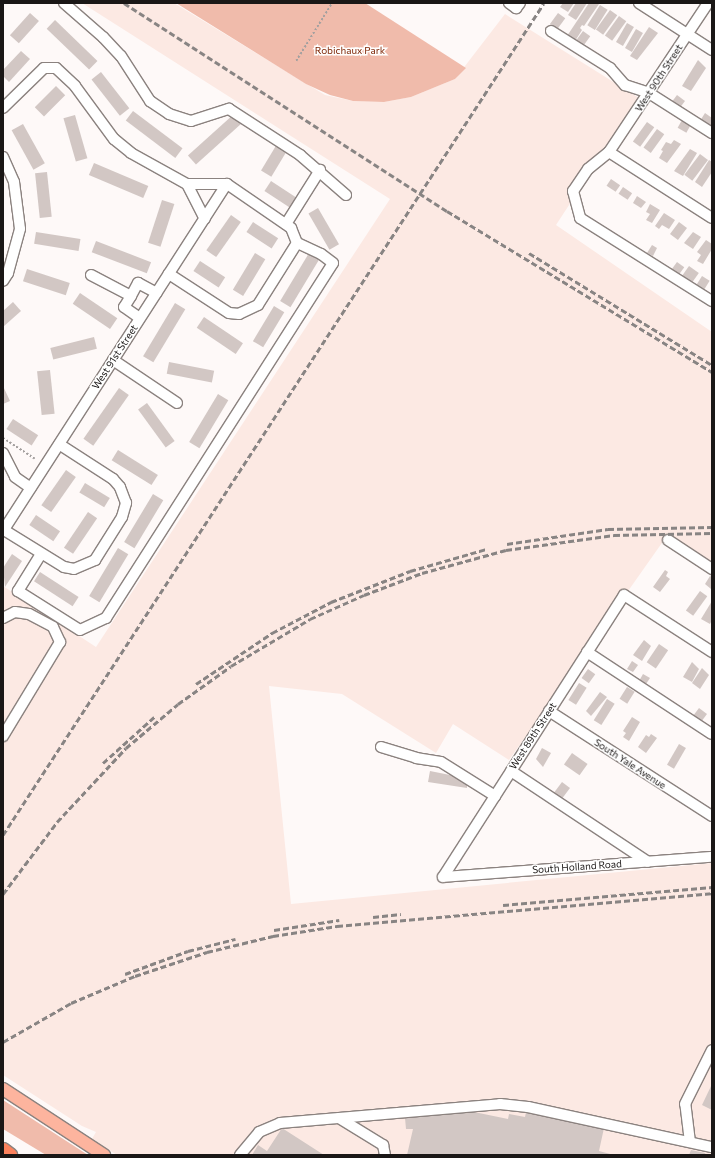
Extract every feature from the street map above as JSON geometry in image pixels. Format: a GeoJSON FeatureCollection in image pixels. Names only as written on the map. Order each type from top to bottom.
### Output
{"type":"FeatureCollection","features":[{"type":"Feature","properties":{"kind":"highway"},"geometry":{"type":"LineString","coordinates":[[3,1150],[10,1155]]}},
{"type":"Feature","properties":{"kind":"main road"},"geometry":{"type":"LineString","coordinates":[[3,1090],[104,1155]]}},
{"type":"Feature","properties":{"kind":"street"},"geometry":{"type":"LineString","coordinates":[[64,3],[78,12],[121,56],[150,100],[169,114],[191,121],[229,109],[320,170],[346,195]]}},
{"type":"Feature","properties":{"kind":"street"},"geometry":{"type":"LineString","coordinates":[[509,3],[516,8],[520,3]]}},
{"type":"Feature","properties":{"kind":"street"},"geometry":{"type":"LineString","coordinates":[[639,3],[712,50]]}},
{"type":"Feature","properties":{"kind":"street","name":"West 90th Street"},"geometry":{"type":"LineString","coordinates":[[708,3],[609,152],[588,169],[573,191],[580,218],[712,301]]}},
{"type":"Feature","properties":{"kind":"street"},"geometry":{"type":"LineString","coordinates":[[551,31],[610,68],[625,85],[649,93],[712,133]]}},
{"type":"Feature","properties":{"kind":"street"},"geometry":{"type":"LineString","coordinates":[[3,108],[44,68],[56,68],[76,86],[114,140],[131,153],[188,184],[227,184],[289,226],[297,243],[321,254],[333,263],[106,618],[80,630],[18,591],[41,554]]}},
{"type":"Feature","properties":{"kind":"street"},"geometry":{"type":"LineString","coordinates":[[609,152],[712,218]]}},
{"type":"Feature","properties":{"kind":"street"},"geometry":{"type":"LineString","coordinates":[[3,157],[14,182],[20,229],[8,273],[3,280]]}},
{"type":"Feature","properties":{"kind":"street"},"geometry":{"type":"LineString","coordinates":[[289,226],[320,170]]}},
{"type":"Feature","properties":{"kind":"street"},"geometry":{"type":"LineString","coordinates":[[188,184],[205,219]]}},
{"type":"Feature","properties":{"kind":"street","name":"West 91st Street"},"geometry":{"type":"LineString","coordinates":[[3,530],[227,184]]}},
{"type":"Feature","properties":{"kind":"street"},"geometry":{"type":"LineString","coordinates":[[169,274],[229,314],[239,314],[258,305],[297,243]]}},
{"type":"Feature","properties":{"kind":"street"},"geometry":{"type":"LineString","coordinates":[[91,275],[130,296]]}},
{"type":"Feature","properties":{"kind":"street"},"geometry":{"type":"LineString","coordinates":[[140,318],[124,307],[138,283],[157,293]]}},
{"type":"Feature","properties":{"kind":"street"},"geometry":{"type":"LineString","coordinates":[[113,360],[177,403]]}},
{"type":"Feature","properties":{"kind":"street"},"geometry":{"type":"LineString","coordinates":[[3,530],[64,567],[74,569],[85,566],[94,560],[122,517],[126,503],[120,487],[113,479],[59,444]]}},
{"type":"Feature","properties":{"kind":"street"},"geometry":{"type":"LineString","coordinates":[[3,453],[15,477],[31,488]]}},
{"type":"Feature","properties":{"kind":"street"},"geometry":{"type":"LineString","coordinates":[[668,540],[712,568]]}},
{"type":"Feature","properties":{"kind":"street","name":"West 89th Street"},"geometry":{"type":"LineString","coordinates":[[443,877],[624,595],[712,652]]}},
{"type":"Feature","properties":{"kind":"street"},"geometry":{"type":"LineString","coordinates":[[3,618],[15,612],[29,614],[52,627],[60,642],[3,736]]}},
{"type":"Feature","properties":{"kind":"street"},"geometry":{"type":"LineString","coordinates":[[587,652],[712,734]]}},
{"type":"Feature","properties":{"kind":"street","name":"South Yale Avenue"},"geometry":{"type":"LineString","coordinates":[[549,711],[712,816]]}},
{"type":"Feature","properties":{"kind":"street"},"geometry":{"type":"LineString","coordinates":[[380,747],[416,758],[441,762],[495,796]]}},
{"type":"Feature","properties":{"kind":"street"},"geometry":{"type":"LineString","coordinates":[[511,771],[648,862]]}},
{"type":"Feature","properties":{"kind":"street","name":"South Holland Road"},"geometry":{"type":"LineString","coordinates":[[443,877],[712,857]]}},
{"type":"Feature","properties":{"kind":"street"},"geometry":{"type":"LineString","coordinates":[[690,1142],[685,1104],[712,1050]]}},
{"type":"Feature","properties":{"kind":"street"},"geometry":{"type":"LineString","coordinates":[[240,1155],[252,1138],[269,1127],[280,1123],[512,1105],[712,1147]]}},
{"type":"Feature","properties":{"kind":"street"},"geometry":{"type":"LineString","coordinates":[[339,1118],[383,1145],[385,1155]]}},
{"type":"Feature","properties":{"kind":"path"},"geometry":{"type":"LineString","coordinates":[[296,61],[332,3]]}},
{"type":"Feature","properties":{"kind":"path"},"geometry":{"type":"LineString","coordinates":[[3,438],[35,459]]}},
{"type":"Feature","properties":{"kind":"shaded area"},"geometry":{"type":"Polygon","coordinates":[[[82,3],[174,3],[325,95],[353,101],[384,102],[411,97],[455,79],[505,14],[639,98],[556,225],[712,332],[712,567],[664,540],[509,760],[453,724],[436,753],[342,694],[269,686],[291,904],[712,863],[712,1155],[117,1155],[92,1139],[96,1132],[82,1126],[3,1075],[3,586],[96,647],[390,199],[82,3]]]}},
{"type":"Feature","properties":{"kind":"green space","name":"Robichaux Park"},"geometry":{"type":"Polygon","coordinates":[[[176,3],[365,3],[466,68],[455,79],[411,97],[384,102],[353,101],[330,95],[306,84],[176,3]]]}},
{"type":"Feature","properties":{"kind":"green space"},"geometry":{"type":"Polygon","coordinates":[[[3,1100],[88,1155],[46,1155],[3,1129],[3,1100]]]}},
{"type":"Feature","properties":{"kind":"building"},"geometry":{"type":"Polygon","coordinates":[[[563,3],[574,3],[568,12],[560,7],[563,3]]]}},
{"type":"Feature","properties":{"kind":"building"},"geometry":{"type":"Polygon","coordinates":[[[576,3],[587,3],[576,20],[568,15],[576,3]]]}},
{"type":"Feature","properties":{"kind":"building"},"geometry":{"type":"Polygon","coordinates":[[[589,3],[599,4],[584,26],[582,25],[580,28],[582,30],[575,41],[567,36],[589,3]]]}},
{"type":"Feature","properties":{"kind":"building"},"geometry":{"type":"Polygon","coordinates":[[[600,5],[608,10],[595,30],[587,25],[600,5]]]}},
{"type":"Feature","properties":{"kind":"building"},"geometry":{"type":"Polygon","coordinates":[[[610,10],[617,15],[603,35],[596,29],[610,10]]]}},
{"type":"Feature","properties":{"kind":"building"},"geometry":{"type":"Polygon","coordinates":[[[30,13],[39,21],[19,43],[10,35],[30,13]]]}},
{"type":"Feature","properties":{"kind":"building"},"geometry":{"type":"Polygon","coordinates":[[[558,13],[565,18],[557,30],[550,24],[558,13]]]}},
{"type":"Feature","properties":{"kind":"building"},"geometry":{"type":"Polygon","coordinates":[[[619,16],[626,21],[612,41],[605,35],[619,16]]]}},
{"type":"Feature","properties":{"kind":"building"},"geometry":{"type":"Polygon","coordinates":[[[55,20],[97,61],[89,70],[47,29],[55,20]]]}},
{"type":"Feature","properties":{"kind":"building"},"geometry":{"type":"Polygon","coordinates":[[[627,23],[634,27],[623,46],[616,42],[627,23]]]}},
{"type":"Feature","properties":{"kind":"building"},"geometry":{"type":"Polygon","coordinates":[[[649,27],[658,33],[637,60],[630,56],[649,27]]]}},
{"type":"Feature","properties":{"kind":"building"},"geometry":{"type":"Polygon","coordinates":[[[636,29],[643,33],[632,52],[625,48],[636,29]]]}},
{"type":"Feature","properties":{"kind":"building"},"geometry":{"type":"Polygon","coordinates":[[[583,31],[590,36],[583,47],[575,42],[583,31]]]}},
{"type":"Feature","properties":{"kind":"building"},"geometry":{"type":"Polygon","coordinates":[[[21,51],[30,59],[9,82],[3,76],[3,70],[21,51]]]}},
{"type":"Feature","properties":{"kind":"building"},"geometry":{"type":"Polygon","coordinates":[[[698,60],[706,68],[691,91],[682,86],[698,60]]]}},
{"type":"Feature","properties":{"kind":"building"},"geometry":{"type":"Polygon","coordinates":[[[101,72],[129,108],[120,116],[92,79],[101,72]]]}},
{"type":"Feature","properties":{"kind":"building"},"geometry":{"type":"Polygon","coordinates":[[[56,86],[65,95],[44,116],[35,107],[56,86]]]}},
{"type":"Feature","properties":{"kind":"building"},"geometry":{"type":"Polygon","coordinates":[[[677,95],[685,101],[679,109],[671,103],[677,95]]]}},
{"type":"Feature","properties":{"kind":"building"},"geometry":{"type":"Polygon","coordinates":[[[133,111],[183,148],[175,158],[126,121],[133,111]]]}},
{"type":"Feature","properties":{"kind":"building"},"geometry":{"type":"Polygon","coordinates":[[[705,113],[712,118],[712,129],[700,121],[705,113]]]}},
{"type":"Feature","properties":{"kind":"building"},"geometry":{"type":"Polygon","coordinates":[[[234,114],[242,123],[196,164],[188,155],[234,114]]]}},
{"type":"Feature","properties":{"kind":"building"},"geometry":{"type":"Polygon","coordinates":[[[75,115],[87,158],[76,162],[63,118],[75,115]]]}},
{"type":"Feature","properties":{"kind":"building"},"geometry":{"type":"Polygon","coordinates":[[[682,120],[691,125],[686,133],[678,128],[682,120]]]}},
{"type":"Feature","properties":{"kind":"building"},"geometry":{"type":"Polygon","coordinates":[[[647,122],[654,127],[640,147],[633,141],[647,122]]]}},
{"type":"Feature","properties":{"kind":"building"},"geometry":{"type":"Polygon","coordinates":[[[23,124],[45,163],[33,170],[12,130],[23,124]]]}},
{"type":"Feature","properties":{"kind":"building"},"geometry":{"type":"Polygon","coordinates":[[[657,129],[664,134],[651,153],[643,148],[657,129]]]}},
{"type":"Feature","properties":{"kind":"building"},"geometry":{"type":"Polygon","coordinates":[[[674,140],[681,144],[667,163],[659,158],[663,151],[661,150],[666,142],[671,144],[674,140]]]}},
{"type":"Feature","properties":{"kind":"building"},"geometry":{"type":"Polygon","coordinates":[[[277,144],[287,150],[271,177],[261,171],[277,144]]]}},
{"type":"Feature","properties":{"kind":"building"},"geometry":{"type":"Polygon","coordinates":[[[690,149],[697,153],[683,176],[674,171],[690,149]]]}},
{"type":"Feature","properties":{"kind":"building"},"geometry":{"type":"Polygon","coordinates":[[[700,154],[708,160],[692,181],[684,175],[700,154]]]}},
{"type":"Feature","properties":{"kind":"building"},"geometry":{"type":"Polygon","coordinates":[[[709,160],[712,162],[712,172],[702,187],[695,182],[709,160]]]}},
{"type":"Feature","properties":{"kind":"building"},"geometry":{"type":"Polygon","coordinates":[[[94,163],[148,186],[143,198],[89,175],[94,163]]]}},
{"type":"Feature","properties":{"kind":"building"},"geometry":{"type":"Polygon","coordinates":[[[47,172],[52,217],[40,218],[35,173],[47,172]]]}},
{"type":"Feature","properties":{"kind":"building"},"geometry":{"type":"Polygon","coordinates":[[[611,179],[620,185],[616,192],[607,186],[611,179]]]}},
{"type":"Feature","properties":{"kind":"building"},"geometry":{"type":"Polygon","coordinates":[[[271,181],[297,198],[290,208],[264,191],[271,181]]]}},
{"type":"Feature","properties":{"kind":"building"},"geometry":{"type":"Polygon","coordinates":[[[623,187],[632,193],[628,200],[619,194],[623,187]]]}},
{"type":"Feature","properties":{"kind":"building"},"geometry":{"type":"Polygon","coordinates":[[[637,196],[646,202],[641,208],[633,203],[637,196]]]}},
{"type":"Feature","properties":{"kind":"building"},"geometry":{"type":"Polygon","coordinates":[[[162,200],[174,204],[160,247],[148,243],[162,200]]]}},
{"type":"Feature","properties":{"kind":"building"},"geometry":{"type":"Polygon","coordinates":[[[650,204],[660,210],[652,223],[646,220],[650,214],[646,212],[650,204]]]}},
{"type":"Feature","properties":{"kind":"building"},"geometry":{"type":"Polygon","coordinates":[[[318,208],[339,244],[329,250],[308,213],[318,208]]]}},
{"type":"Feature","properties":{"kind":"building"},"geometry":{"type":"Polygon","coordinates":[[[664,213],[675,220],[669,229],[662,225],[659,229],[655,226],[664,213]]]}},
{"type":"Feature","properties":{"kind":"building"},"geometry":{"type":"Polygon","coordinates":[[[231,215],[241,222],[216,257],[206,250],[231,215]]]}},
{"type":"Feature","properties":{"kind":"building"},"geometry":{"type":"Polygon","coordinates":[[[253,222],[278,238],[272,248],[246,232],[253,222]]]}},
{"type":"Feature","properties":{"kind":"building"},"geometry":{"type":"Polygon","coordinates":[[[679,222],[687,228],[678,240],[670,234],[679,222]]]}},
{"type":"Feature","properties":{"kind":"building"},"geometry":{"type":"Polygon","coordinates":[[[36,232],[80,239],[79,251],[34,244],[36,232]]]}},
{"type":"Feature","properties":{"kind":"building"},"geometry":{"type":"Polygon","coordinates":[[[693,232],[701,237],[693,249],[684,243],[693,232]]]}},
{"type":"Feature","properties":{"kind":"building"},"geometry":{"type":"Polygon","coordinates":[[[706,240],[712,244],[712,249],[703,264],[697,261],[701,255],[697,252],[706,240]]]}},
{"type":"Feature","properties":{"kind":"building"},"geometry":{"type":"Polygon","coordinates":[[[96,241],[151,262],[147,273],[92,252],[96,241]]]}},
{"type":"Feature","properties":{"kind":"building"},"geometry":{"type":"Polygon","coordinates":[[[652,245],[657,248],[653,256],[647,253],[652,245]]]}},
{"type":"Feature","properties":{"kind":"building"},"geometry":{"type":"Polygon","coordinates":[[[255,253],[265,259],[243,296],[233,290],[255,253]]]}},
{"type":"Feature","properties":{"kind":"building"},"geometry":{"type":"Polygon","coordinates":[[[309,253],[319,259],[290,307],[280,301],[309,253]]]}},
{"type":"Feature","properties":{"kind":"building"},"geometry":{"type":"Polygon","coordinates":[[[200,261],[225,277],[219,287],[193,271],[200,261]]]}},
{"type":"Feature","properties":{"kind":"building"},"geometry":{"type":"Polygon","coordinates":[[[677,262],[684,267],[679,275],[672,269],[677,262]]]}},
{"type":"Feature","properties":{"kind":"building"},"geometry":{"type":"Polygon","coordinates":[[[689,266],[699,273],[692,283],[682,276],[689,266]]]}},
{"type":"Feature","properties":{"kind":"building"},"geometry":{"type":"Polygon","coordinates":[[[27,269],[70,283],[66,295],[23,281],[27,269]]]}},
{"type":"Feature","properties":{"kind":"building"},"geometry":{"type":"Polygon","coordinates":[[[702,276],[710,281],[704,289],[697,284],[702,276]]]}},
{"type":"Feature","properties":{"kind":"building"},"geometry":{"type":"Polygon","coordinates":[[[80,293],[117,318],[110,329],[73,304],[80,293]]]}},
{"type":"Feature","properties":{"kind":"building"},"geometry":{"type":"Polygon","coordinates":[[[13,302],[21,311],[3,327],[3,311],[13,302]]]}},
{"type":"Feature","properties":{"kind":"building"},"geometry":{"type":"Polygon","coordinates":[[[175,303],[185,309],[153,362],[143,356],[175,303]]]}},
{"type":"Feature","properties":{"kind":"building"},"geometry":{"type":"Polygon","coordinates":[[[274,306],[284,312],[263,347],[253,341],[274,306]]]}},
{"type":"Feature","properties":{"kind":"building"},"geometry":{"type":"Polygon","coordinates":[[[204,317],[243,343],[236,354],[197,328],[204,317]]]}},
{"type":"Feature","properties":{"kind":"building"},"geometry":{"type":"Polygon","coordinates":[[[94,337],[97,349],[53,360],[50,348],[94,337]]]}},
{"type":"Feature","properties":{"kind":"building"},"geometry":{"type":"Polygon","coordinates":[[[169,362],[214,371],[212,383],[167,374],[169,362]]]}},
{"type":"Feature","properties":{"kind":"building"},"geometry":{"type":"Polygon","coordinates":[[[50,370],[55,414],[42,415],[37,371],[50,370]]]}},
{"type":"Feature","properties":{"kind":"building"},"geometry":{"type":"Polygon","coordinates":[[[3,386],[10,401],[3,404],[3,386]]]}},
{"type":"Feature","properties":{"kind":"building"},"geometry":{"type":"Polygon","coordinates":[[[119,388],[129,395],[93,446],[83,439],[119,388]]]}},
{"type":"Feature","properties":{"kind":"building"},"geometry":{"type":"Polygon","coordinates":[[[218,394],[228,400],[199,448],[189,442],[218,394]]]}},
{"type":"Feature","properties":{"kind":"building"},"geometry":{"type":"Polygon","coordinates":[[[147,403],[175,441],[166,447],[138,409],[147,403]]]}},
{"type":"Feature","properties":{"kind":"building"},"geometry":{"type":"Polygon","coordinates":[[[13,419],[38,435],[32,445],[6,429],[13,419]]]}},
{"type":"Feature","properties":{"kind":"building"},"geometry":{"type":"Polygon","coordinates":[[[118,450],[158,475],[151,485],[112,460],[118,450]]]}},
{"type":"Feature","properties":{"kind":"building"},"geometry":{"type":"Polygon","coordinates":[[[66,470],[76,477],[51,512],[41,505],[66,470]]]}},
{"type":"Feature","properties":{"kind":"building"},"geometry":{"type":"Polygon","coordinates":[[[85,483],[110,498],[104,507],[79,492],[85,483]]]}},
{"type":"Feature","properties":{"kind":"building"},"geometry":{"type":"Polygon","coordinates":[[[153,494],[163,500],[134,548],[124,542],[153,494]]]}},
{"type":"Feature","properties":{"kind":"building"},"geometry":{"type":"Polygon","coordinates":[[[88,512],[97,518],[73,554],[64,548],[88,512]]]}},
{"type":"Feature","properties":{"kind":"building"},"geometry":{"type":"Polygon","coordinates":[[[36,515],[60,531],[53,541],[29,525],[36,515]]]}},
{"type":"Feature","properties":{"kind":"building"},"geometry":{"type":"Polygon","coordinates":[[[118,548],[128,554],[99,602],[89,596],[118,548]]]}},
{"type":"Feature","properties":{"kind":"building"},"geometry":{"type":"Polygon","coordinates":[[[12,554],[22,561],[5,587],[3,568],[12,554]]]}},
{"type":"Feature","properties":{"kind":"building"},"geometry":{"type":"Polygon","coordinates":[[[665,570],[668,572],[666,576],[670,579],[660,592],[653,587],[665,570]]]}},
{"type":"Feature","properties":{"kind":"building"},"geometry":{"type":"Polygon","coordinates":[[[40,572],[79,597],[73,606],[34,581],[40,572]]]}},
{"type":"Feature","properties":{"kind":"building"},"geometry":{"type":"Polygon","coordinates":[[[710,576],[712,577],[711,589],[705,584],[710,576]]]}},
{"type":"Feature","properties":{"kind":"building"},"geometry":{"type":"Polygon","coordinates":[[[700,591],[707,596],[693,616],[686,610],[700,591]]]}},
{"type":"Feature","properties":{"kind":"building"},"geometry":{"type":"Polygon","coordinates":[[[712,601],[712,620],[710,624],[701,619],[712,601]]]}},
{"type":"Feature","properties":{"kind":"building"},"geometry":{"type":"Polygon","coordinates":[[[644,640],[651,646],[642,661],[633,655],[644,640]]]}},
{"type":"Feature","properties":{"kind":"building"},"geometry":{"type":"Polygon","coordinates":[[[659,644],[668,650],[656,668],[647,662],[659,644]]]}},
{"type":"Feature","properties":{"kind":"building"},"geometry":{"type":"Polygon","coordinates":[[[632,661],[638,665],[633,672],[627,669],[632,661]]]}},
{"type":"Feature","properties":{"kind":"building"},"geometry":{"type":"Polygon","coordinates":[[[692,662],[699,669],[692,682],[683,677],[692,662]]]}},
{"type":"Feature","properties":{"kind":"building"},"geometry":{"type":"Polygon","coordinates":[[[702,668],[709,675],[700,689],[692,683],[702,668]]]}},
{"type":"Feature","properties":{"kind":"building"},"geometry":{"type":"Polygon","coordinates":[[[588,669],[595,674],[589,683],[582,678],[588,669]]]}},
{"type":"Feature","properties":{"kind":"building"},"geometry":{"type":"Polygon","coordinates":[[[643,674],[650,678],[644,687],[638,683],[643,674]]]}},
{"type":"Feature","properties":{"kind":"building"},"geometry":{"type":"Polygon","coordinates":[[[579,683],[587,688],[576,705],[568,700],[579,683]]]}},
{"type":"Feature","properties":{"kind":"building"},"geometry":{"type":"Polygon","coordinates":[[[627,687],[635,692],[627,704],[620,699],[627,687]]]}},
{"type":"Feature","properties":{"kind":"building"},"geometry":{"type":"Polygon","coordinates":[[[600,692],[607,697],[591,716],[586,711],[600,692]]]}},
{"type":"Feature","properties":{"kind":"building"},"geometry":{"type":"Polygon","coordinates":[[[607,699],[615,704],[601,725],[594,720],[607,699]]]}},
{"type":"Feature","properties":{"kind":"building"},"geometry":{"type":"Polygon","coordinates":[[[699,708],[707,714],[699,724],[691,718],[699,708]]]}},
{"type":"Feature","properties":{"kind":"building"},"geometry":{"type":"Polygon","coordinates":[[[632,717],[640,722],[629,741],[623,737],[626,733],[623,731],[632,717]]]}},
{"type":"Feature","properties":{"kind":"building"},"geometry":{"type":"Polygon","coordinates":[[[651,734],[657,738],[646,753],[638,747],[646,735],[649,737],[651,734]]]}},
{"type":"Feature","properties":{"kind":"building"},"geometry":{"type":"Polygon","coordinates":[[[679,744],[686,748],[674,769],[667,765],[679,744]]]}},
{"type":"Feature","properties":{"kind":"building"},"geometry":{"type":"Polygon","coordinates":[[[542,748],[551,753],[543,767],[536,759],[542,748]]]}},
{"type":"Feature","properties":{"kind":"building"},"geometry":{"type":"Polygon","coordinates":[[[572,753],[588,764],[580,775],[564,764],[572,753]]]}},
{"type":"Feature","properties":{"kind":"building"},"geometry":{"type":"Polygon","coordinates":[[[430,771],[455,776],[467,783],[467,788],[428,782],[430,771]]]}},
{"type":"Feature","properties":{"kind":"building"},"geometry":{"type":"Polygon","coordinates":[[[562,782],[570,788],[562,799],[554,793],[562,782]]]}},
{"type":"Feature","properties":{"kind":"building"},"geometry":{"type":"Polygon","coordinates":[[[712,1084],[712,1110],[702,1105],[712,1084]]]}},
{"type":"Feature","properties":{"kind":"building"},"geometry":{"type":"Polygon","coordinates":[[[474,1112],[508,1119],[509,1114],[525,1117],[526,1112],[604,1128],[599,1151],[614,1155],[407,1155],[413,1129],[406,1129],[405,1118],[474,1112]]]}},
{"type":"Feature","properties":{"kind":"building"},"geometry":{"type":"Polygon","coordinates":[[[282,1128],[324,1155],[252,1155],[258,1145],[267,1151],[282,1128]]]}},
{"type":"Feature","properties":{"kind":"building"},"geometry":{"type":"Polygon","coordinates":[[[691,1150],[705,1153],[706,1155],[689,1155],[691,1150]]]}},
{"type":"Feature","properties":{"kind":"railway"},"geometry":{"type":"LineString","coordinates":[[124,3],[447,211],[712,372]]}},
{"type":"Feature","properties":{"kind":"railway"},"geometry":{"type":"LineString","coordinates":[[3,835],[544,3]]}},
{"type":"Feature","properties":{"kind":"railway"},"geometry":{"type":"LineString","coordinates":[[529,253],[712,365]]}},
{"type":"Feature","properties":{"kind":"railway"},"geometry":{"type":"LineString","coordinates":[[507,544],[608,529],[712,527]]}},
{"type":"Feature","properties":{"kind":"railway"},"geometry":{"type":"LineString","coordinates":[[3,894],[57,822],[126,748],[178,704],[231,666],[310,619],[364,595],[422,573],[506,550],[614,535],[712,533]]}},
{"type":"Feature","properties":{"kind":"railway"},"geometry":{"type":"LineString","coordinates":[[196,684],[272,633],[331,602],[410,571],[486,549]]}},
{"type":"Feature","properties":{"kind":"railway"},"geometry":{"type":"LineString","coordinates":[[103,763],[154,717]]}},
{"type":"Feature","properties":{"kind":"railway"},"geometry":{"type":"LineString","coordinates":[[503,905],[712,887]]}},
{"type":"Feature","properties":{"kind":"railway"},"geometry":{"type":"LineString","coordinates":[[3,1042],[71,1003],[135,976],[207,952],[273,936],[337,926],[712,893]]}},
{"type":"Feature","properties":{"kind":"railway"},"geometry":{"type":"LineString","coordinates":[[373,917],[401,914]]}},
{"type":"Feature","properties":{"kind":"railway"},"geometry":{"type":"LineString","coordinates":[[274,930],[339,920]]}},
{"type":"Feature","properties":{"kind":"railway"},"geometry":{"type":"LineString","coordinates":[[125,974],[188,951],[235,939]]}}]}
